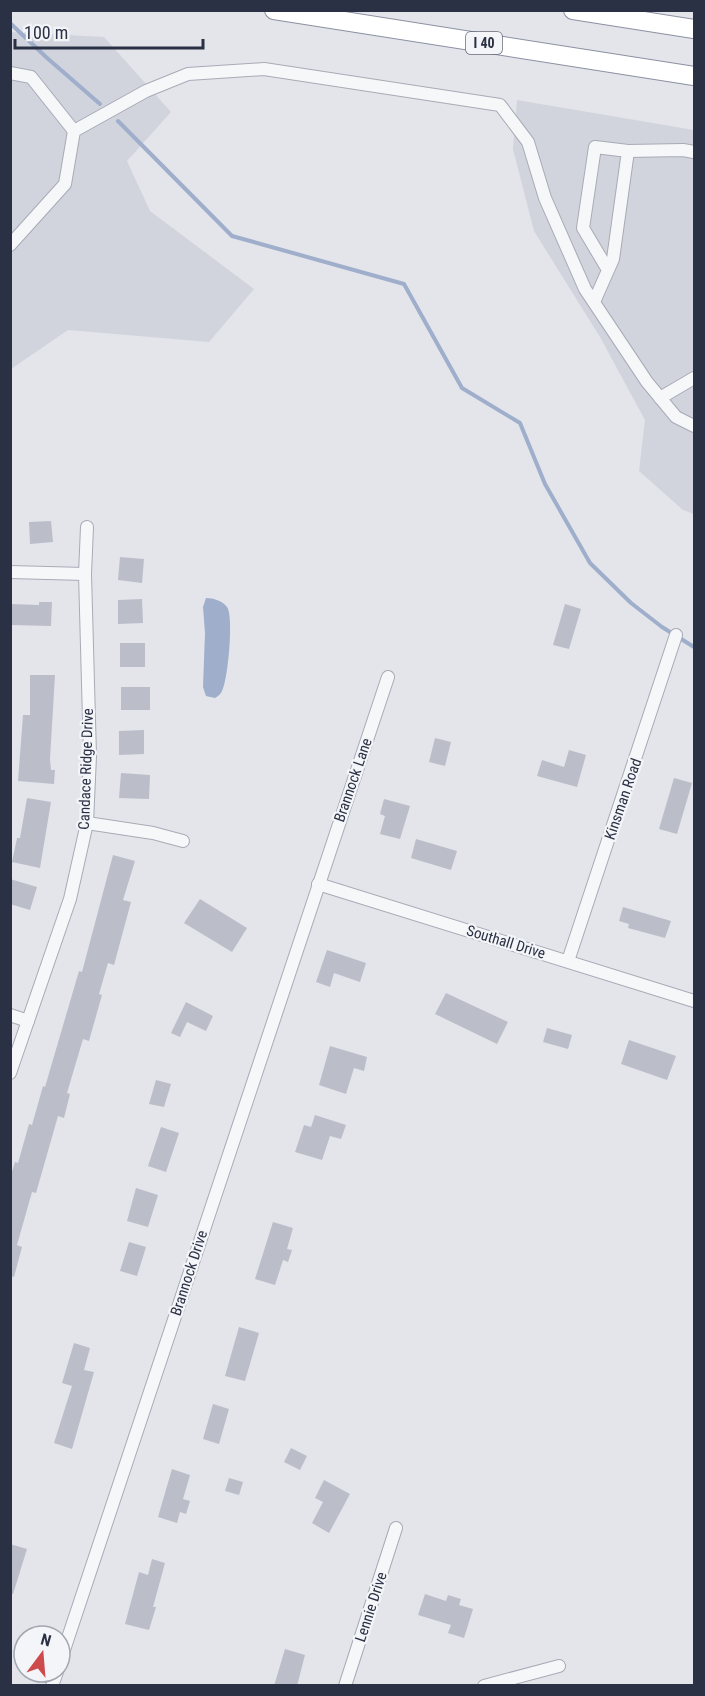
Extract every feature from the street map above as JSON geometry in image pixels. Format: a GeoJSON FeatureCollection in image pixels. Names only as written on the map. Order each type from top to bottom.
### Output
{"type":"FeatureCollection","features":[{"type":"Feature","properties":{"kind":"highway","name":"I 40"},"geometry":{"type":"LineString","coordinates":[[274,10],[694,76]]}},
{"type":"Feature","properties":{"kind":"highway"},"geometry":{"type":"LineString","coordinates":[[573,10],[694,29]]}},
{"type":"Feature","properties":{"kind":"street"},"geometry":{"type":"LineString","coordinates":[[74,131],[146,91],[188,74],[264,69],[500,105],[528,142],[545,198],[585,289],[647,382],[676,417],[694,426]]}},
{"type":"Feature","properties":{"kind":"street"},"geometry":{"type":"LineString","coordinates":[[10,72],[31,77],[74,131],[65,184],[10,245]]}},
{"type":"Feature","properties":{"kind":"street"},"geometry":{"type":"LineString","coordinates":[[608,270],[583,228],[595,147],[628,151],[683,150],[694,152]]}},
{"type":"Feature","properties":{"kind":"street"},"geometry":{"type":"LineString","coordinates":[[594,302],[613,259],[628,151]]}},
{"type":"Feature","properties":{"kind":"street"},"geometry":{"type":"LineString","coordinates":[[660,398],[694,378]]}},
{"type":"Feature","properties":{"kind":"street","name":"Candace Ridge Drive"},"geometry":{"type":"LineString","coordinates":[[10,1073],[70,899],[87,823],[90,756],[85,574],[87,527]]}},
{"type":"Feature","properties":{"kind":"street"},"geometry":{"type":"LineString","coordinates":[[10,572],[85,574]]}},
{"type":"Feature","properties":{"kind":"street","name":"Kinsman Road"},"geometry":{"type":"LineString","coordinates":[[568,961],[676,635]]}},
{"type":"Feature","properties":{"kind":"street","name":"Brannock Lane"},"geometry":{"type":"LineString","coordinates":[[318,884],[388,677]]}},
{"type":"Feature","properties":{"kind":"street"},"geometry":{"type":"LineString","coordinates":[[87,823],[153,833],[183,841]]}},
{"type":"Feature","properties":{"kind":"street","name":"Southall Drive"},"geometry":{"type":"LineString","coordinates":[[318,884],[694,1001]]}},
{"type":"Feature","properties":{"kind":"street","name":"Brannock Drive"},"geometry":{"type":"LineString","coordinates":[[72,1626],[318,884]]}},
{"type":"Feature","properties":{"kind":"street"},"geometry":{"type":"LineString","coordinates":[[10,1015],[28,1021]]}},
{"type":"Feature","properties":{"kind":"street","name":"Lennie Drive"},"geometry":{"type":"LineString","coordinates":[[345,1686],[396,1528]]}},
{"type":"Feature","properties":{"kind":"street"},"geometry":{"type":"LineString","coordinates":[[484,1686],[559,1666]]}},
{"type":"Feature","properties":{"kind":"shaded area"},"geometry":{"type":"Polygon","coordinates":[[[10,32],[104,37],[171,112],[127,161],[150,211],[254,289],[209,342],[68,330],[11,369],[10,32]]]}},
{"type":"Feature","properties":{"kind":"shaded area"},"geometry":{"type":"Polygon","coordinates":[[[517,100],[694,130],[694,514],[683,510],[639,471],[645,420],[600,337],[534,231],[513,149],[517,100]]]}},
{"type":"Feature","properties":{"kind":"water"},"geometry":{"type":"Polygon","coordinates":[[[206,598],[218,600],[227,607],[230,623],[224,685],[222,692],[215,698],[206,696],[203,687],[205,633],[203,607],[206,598]]]}},
{"type":"Feature","properties":{"kind":"building"},"geometry":{"type":"Polygon","coordinates":[[[51,521],[53,542],[30,544],[29,522],[51,521]]]}},
{"type":"Feature","properties":{"kind":"building"},"geometry":{"type":"Polygon","coordinates":[[[120,557],[144,559],[142,583],[118,580],[120,557]]]}},
{"type":"Feature","properties":{"kind":"building"},"geometry":{"type":"Polygon","coordinates":[[[142,599],[143,623],[118,624],[118,600],[142,599]]]}},
{"type":"Feature","properties":{"kind":"building"},"geometry":{"type":"Polygon","coordinates":[[[39,602],[52,602],[51,626],[10,625],[10,604],[39,605],[39,602]]]}},
{"type":"Feature","properties":{"kind":"building"},"geometry":{"type":"Polygon","coordinates":[[[565,604],[581,609],[569,649],[553,645],[565,604]]]}},
{"type":"Feature","properties":{"kind":"building"},"geometry":{"type":"Polygon","coordinates":[[[120,643],[145,643],[145,667],[120,667],[120,643]]]}},
{"type":"Feature","properties":{"kind":"building"},"geometry":{"type":"Polygon","coordinates":[[[30,675],[55,675],[50,759],[51,770],[55,770],[54,784],[18,781],[23,715],[30,715],[30,675]]]}},
{"type":"Feature","properties":{"kind":"building"},"geometry":{"type":"Polygon","coordinates":[[[121,687],[150,687],[150,710],[121,710],[121,687]]]}},
{"type":"Feature","properties":{"kind":"building"},"geometry":{"type":"Polygon","coordinates":[[[144,730],[144,754],[119,755],[119,731],[144,730]]]}},
{"type":"Feature","properties":{"kind":"building"},"geometry":{"type":"Polygon","coordinates":[[[435,738],[451,742],[445,766],[429,762],[435,738]]]}},
{"type":"Feature","properties":{"kind":"building"},"geometry":{"type":"Polygon","coordinates":[[[569,750],[586,755],[577,787],[537,776],[542,760],[564,767],[569,750]]]}},
{"type":"Feature","properties":{"kind":"building"},"geometry":{"type":"Polygon","coordinates":[[[121,773],[150,775],[149,799],[119,798],[121,773]]]}},
{"type":"Feature","properties":{"kind":"building"},"geometry":{"type":"Polygon","coordinates":[[[674,778],[692,783],[677,834],[659,829],[674,778]]]}},
{"type":"Feature","properties":{"kind":"building"},"geometry":{"type":"Polygon","coordinates":[[[27,798],[51,802],[40,868],[12,862],[17,838],[20,838],[27,798]]]}},
{"type":"Feature","properties":{"kind":"building"},"geometry":{"type":"Polygon","coordinates":[[[384,799],[410,806],[400,839],[380,834],[385,816],[380,814],[384,799]]]}},
{"type":"Feature","properties":{"kind":"building"},"geometry":{"type":"Polygon","coordinates":[[[416,839],[457,851],[451,870],[411,858],[416,839]]]}},
{"type":"Feature","properties":{"kind":"building"},"geometry":{"type":"Polygon","coordinates":[[[113,855],[135,861],[123,900],[131,902],[114,965],[108,963],[89,1041],[83,1039],[67,1093],[70,1094],[64,1118],[58,1116],[36,1193],[32,1192],[17,1245],[22,1247],[14,1277],[10,1276],[10,1178],[15,1162],[18,1163],[29,1124],[32,1125],[79,971],[82,972],[113,855]]]}},
{"type":"Feature","properties":{"kind":"building"},"geometry":{"type":"Polygon","coordinates":[[[10,879],[37,887],[30,910],[10,904],[10,879]]]}},
{"type":"Feature","properties":{"kind":"building"},"geometry":{"type":"Polygon","coordinates":[[[200,899],[247,928],[232,952],[184,923],[200,899]]]}},
{"type":"Feature","properties":{"kind":"building"},"geometry":{"type":"Polygon","coordinates":[[[623,907],[671,921],[665,938],[628,928],[629,924],[619,921],[623,907]]]}},
{"type":"Feature","properties":{"kind":"building"},"geometry":{"type":"Polygon","coordinates":[[[327,950],[366,963],[360,982],[334,973],[330,987],[316,982],[327,950]]]}},
{"type":"Feature","properties":{"kind":"building"},"geometry":{"type":"Polygon","coordinates":[[[446,993],[508,1022],[497,1044],[435,1014],[446,993]]]}},
{"type":"Feature","properties":{"kind":"building"},"geometry":{"type":"Polygon","coordinates":[[[186,1002],[213,1016],[206,1031],[187,1022],[180,1037],[171,1033],[186,1002]]]}},
{"type":"Feature","properties":{"kind":"building"},"geometry":{"type":"Polygon","coordinates":[[[547,1028],[572,1035],[568,1049],[543,1042],[547,1028]]]}},
{"type":"Feature","properties":{"kind":"building"},"geometry":{"type":"Polygon","coordinates":[[[629,1040],[676,1056],[667,1080],[621,1064],[629,1040]]]}},
{"type":"Feature","properties":{"kind":"building"},"geometry":{"type":"Polygon","coordinates":[[[330,1046],[367,1057],[364,1071],[354,1068],[346,1094],[319,1085],[330,1046]]]}},
{"type":"Feature","properties":{"kind":"building"},"geometry":{"type":"Polygon","coordinates":[[[156,1080],[171,1084],[164,1107],[149,1104],[156,1080]]]}},
{"type":"Feature","properties":{"kind":"building"},"geometry":{"type":"Polygon","coordinates":[[[315,1115],[346,1125],[341,1139],[330,1136],[322,1160],[295,1152],[304,1125],[311,1127],[315,1115]]]}},
{"type":"Feature","properties":{"kind":"building"},"geometry":{"type":"Polygon","coordinates":[[[161,1127],[179,1133],[166,1172],[148,1166],[161,1127]]]}},
{"type":"Feature","properties":{"kind":"building"},"geometry":{"type":"Polygon","coordinates":[[[136,1188],[158,1195],[148,1227],[127,1221],[136,1188]]]}},
{"type":"Feature","properties":{"kind":"building"},"geometry":{"type":"Polygon","coordinates":[[[273,1222],[293,1228],[287,1249],[292,1250],[288,1262],[283,1260],[275,1285],[255,1279],[273,1222]]]}},
{"type":"Feature","properties":{"kind":"building"},"geometry":{"type":"Polygon","coordinates":[[[129,1242],[146,1247],[137,1276],[120,1271],[129,1242]]]}},
{"type":"Feature","properties":{"kind":"building"},"geometry":{"type":"Polygon","coordinates":[[[239,1327],[259,1333],[245,1381],[225,1376],[239,1327]]]}},
{"type":"Feature","properties":{"kind":"building"},"geometry":{"type":"Polygon","coordinates":[[[74,1343],[90,1348],[84,1370],[94,1372],[72,1449],[54,1443],[72,1386],[62,1383],[74,1343]]]}},
{"type":"Feature","properties":{"kind":"building"},"geometry":{"type":"Polygon","coordinates":[[[213,1404],[229,1409],[219,1444],[203,1439],[213,1404]]]}},
{"type":"Feature","properties":{"kind":"building"},"geometry":{"type":"Polygon","coordinates":[[[291,1448],[307,1456],[300,1470],[284,1462],[291,1448]]]}},
{"type":"Feature","properties":{"kind":"building"},"geometry":{"type":"Polygon","coordinates":[[[172,1469],[190,1475],[183,1499],[190,1501],[186,1514],[180,1512],[177,1523],[158,1517],[172,1469]]]}},
{"type":"Feature","properties":{"kind":"building"},"geometry":{"type":"Polygon","coordinates":[[[229,1478],[243,1482],[239,1495],[225,1491],[229,1478]]]}},
{"type":"Feature","properties":{"kind":"building"},"geometry":{"type":"Polygon","coordinates":[[[324,1480],[350,1494],[329,1533],[312,1523],[323,1502],[315,1498],[324,1480]]]}},
{"type":"Feature","properties":{"kind":"building"},"geometry":{"type":"Polygon","coordinates":[[[10,1544],[27,1549],[13,1594],[10,1594],[10,1544]]]}},
{"type":"Feature","properties":{"kind":"building"},"geometry":{"type":"Polygon","coordinates":[[[152,1559],[165,1563],[149,1630],[125,1624],[139,1572],[148,1575],[152,1559]]]}},
{"type":"Feature","properties":{"kind":"building"},"geometry":{"type":"Polygon","coordinates":[[[425,1594],[446,1601],[448,1595],[461,1599],[459,1605],[473,1609],[464,1638],[448,1633],[451,1625],[418,1615],[425,1594]]]}},
{"type":"Feature","properties":{"kind":"building"},"geometry":{"type":"Polygon","coordinates":[[[285,1649],[305,1655],[297,1686],[274,1686],[285,1649]]]}},
{"type":"Feature","properties":{"kind":"waterway"},"geometry":{"type":"LineString","coordinates":[[10,23],[100,104]]}},
{"type":"Feature","properties":{"kind":"waterway"},"geometry":{"type":"LineString","coordinates":[[118,121],[232,236],[404,284],[462,388],[520,423],[545,484],[590,563],[631,603],[662,627],[694,647]]}}]}
